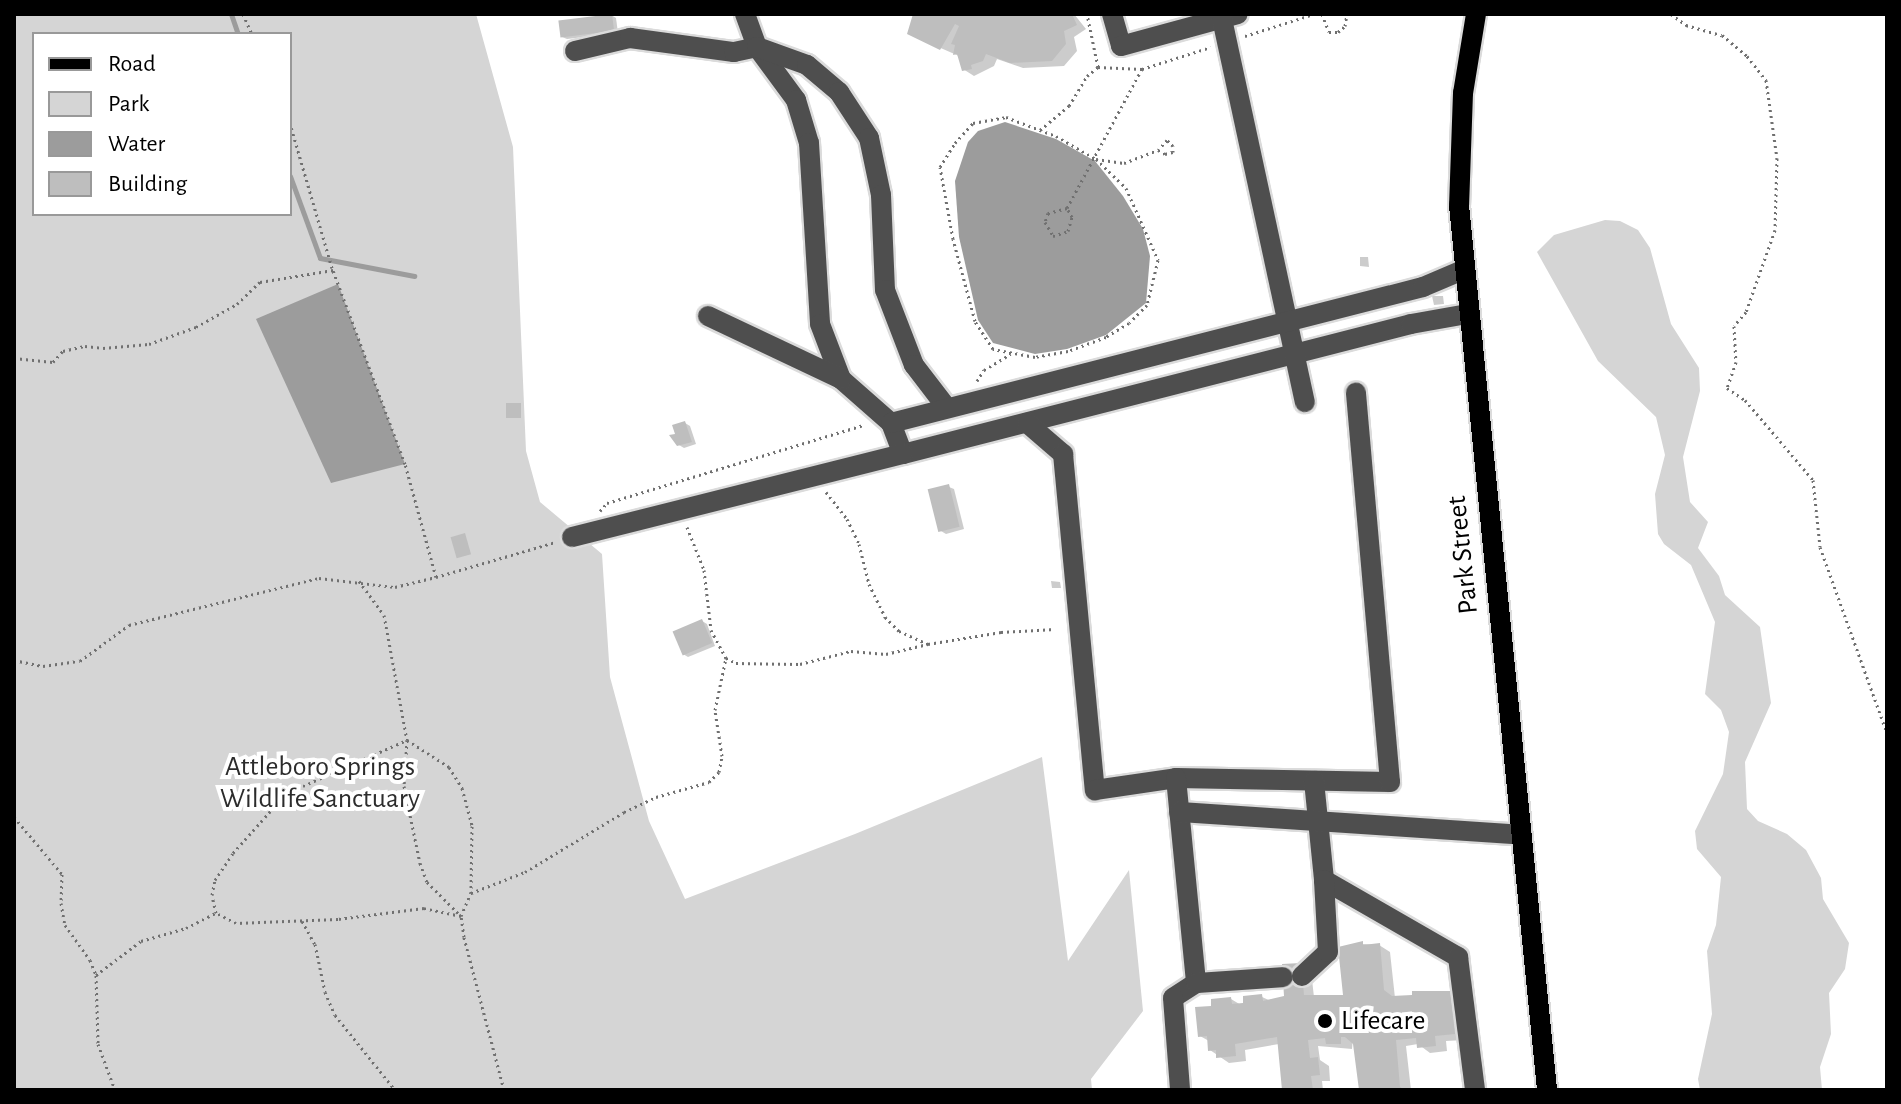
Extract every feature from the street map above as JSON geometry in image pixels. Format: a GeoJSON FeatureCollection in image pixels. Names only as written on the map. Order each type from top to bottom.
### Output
{"type":"FeatureCollection","features":[{"type":"Feature","properties":{"kind":"main road","name":"Park Street"},"geometry":{"type":"LineString","coordinates":[[1476,14],[1463,93],[1458,158],[1463,270],[1547,1090]]}},
{"type":"Feature","properties":{"kind":"lane"},"geometry":{"type":"LineString","coordinates":[[745,14],[757,47],[796,100],[809,143],[820,324],[841,379]]}},
{"type":"Feature","properties":{"kind":"lane"},"geometry":{"type":"LineString","coordinates":[[1112,14],[1121,46],[1230,16],[1284,321],[1305,402]]}},
{"type":"Feature","properties":{"kind":"lane"},"geometry":{"type":"LineString","coordinates":[[575,51],[630,38],[734,52],[757,47],[807,65],[839,92],[869,138],[881,195],[885,290],[914,365],[940,410],[942,444]]}},
{"type":"Feature","properties":{"kind":"lane"},"geometry":{"type":"LineString","coordinates":[[891,423],[1423,287],[1463,270]]}},
{"type":"Feature","properties":{"kind":"lane"},"geometry":{"type":"LineString","coordinates":[[572,537],[1411,324],[1467,314]]}},
{"type":"Feature","properties":{"kind":"lane"},"geometry":{"type":"LineString","coordinates":[[708,316],[841,379],[891,423],[903,454]]}},
{"type":"Feature","properties":{"kind":"lane"},"geometry":{"type":"LineString","coordinates":[[1027,423],[1063,454],[1095,790],[1176,778],[1390,782],[1356,392]]}},
{"type":"Feature","properties":{"kind":"lane"},"geometry":{"type":"LineString","coordinates":[[1176,778],[1196,983]]}},
{"type":"Feature","properties":{"kind":"lane"},"geometry":{"type":"LineString","coordinates":[[1180,1090],[1173,998],[1196,983],[1292,977],[1328,952],[1314,781]]}},
{"type":"Feature","properties":{"kind":"lane"},"geometry":{"type":"LineString","coordinates":[[1179,812],[1521,835]]}},
{"type":"Feature","properties":{"kind":"lane"},"geometry":{"type":"LineString","coordinates":[[1324,880],[1458,957],[1475,1090]]}},
{"type":"Feature","properties":{"kind":"path"},"geometry":{"type":"LineString","coordinates":[[1087,14],[1098,67]]}},
{"type":"Feature","properties":{"kind":"path"},"geometry":{"type":"LineString","coordinates":[[1322,14],[1329,32],[1338,32],[1345,26],[1347,14]]}},
{"type":"Feature","properties":{"kind":"path"},"geometry":{"type":"LineString","coordinates":[[1671,14],[1686,25],[1722,35],[1747,56],[1766,80],[1777,158],[1775,230],[1746,312],[1734,326],[1736,362],[1727,388],[1745,400],[1813,480],[1820,547],[1887,733]]}},
{"type":"Feature","properties":{"kind":"path"},"geometry":{"type":"LineString","coordinates":[[1040,130],[1069,106],[1087,76],[1098,67],[1142,69],[1067,208],[1048,213],[1045,222],[1053,236],[1068,231],[1071,224],[1067,208]]}},
{"type":"Feature","properties":{"kind":"path"},"geometry":{"type":"LineString","coordinates":[[1006,117],[1040,130],[1096,159],[1126,188],[1158,260],[1147,305],[1129,323],[1080,346],[1035,357],[993,349],[975,321],[953,239],[940,167],[973,123],[1006,117]]}},
{"type":"Feature","properties":{"kind":"path"},"geometry":{"type":"LineString","coordinates":[[292,130],[333,270],[405,464],[436,577]]}},
{"type":"Feature","properties":{"kind":"path"},"geometry":{"type":"LineString","coordinates":[[1096,159],[1124,163],[1158,150]]}},
{"type":"Feature","properties":{"kind":"path"},"geometry":{"type":"LineString","coordinates":[[14,358],[53,362],[63,351],[85,346],[103,348],[149,344],[196,327],[237,304],[260,282],[333,270]]}},
{"type":"Feature","properties":{"kind":"path"},"geometry":{"type":"LineString","coordinates":[[972,390],[984,370],[1011,354]]}},
{"type":"Feature","properties":{"kind":"path"},"geometry":{"type":"LineString","coordinates":[[14,660],[43,666],[80,661],[129,625],[319,578],[395,587],[436,577],[572,537],[585,529],[607,503],[866,424],[891,423]]}},
{"type":"Feature","properties":{"kind":"path"},"geometry":{"type":"LineString","coordinates":[[813,477],[847,519],[859,544],[869,584],[885,617],[899,631],[928,644]]}},
{"type":"Feature","properties":{"kind":"path"},"geometry":{"type":"LineString","coordinates":[[681,510],[704,570],[711,630],[726,658],[736,663],[800,664],[840,653],[886,654],[1001,632],[1055,629]]}},
{"type":"Feature","properties":{"kind":"path"},"geometry":{"type":"LineString","coordinates":[[359,581],[384,615],[407,740],[404,786],[420,863],[427,882],[461,916],[504,1090]]}},
{"type":"Feature","properties":{"kind":"path"},"geometry":{"type":"LineString","coordinates":[[471,893],[525,872],[624,812],[656,797],[709,782],[719,772],[722,756],[715,710],[726,658]]}},
{"type":"Feature","properties":{"kind":"path"},"geometry":{"type":"LineString","coordinates":[[407,740],[449,767],[462,788],[472,826],[471,893],[461,916]]}},
{"type":"Feature","properties":{"kind":"path"},"geometry":{"type":"LineString","coordinates":[[216,913],[212,895],[215,880],[233,853],[274,807],[303,786],[407,740]]}},
{"type":"Feature","properties":{"kind":"path"},"geometry":{"type":"LineString","coordinates":[[14,817],[62,874],[65,925],[90,960],[96,975],[98,1044],[115,1090]]}},
{"type":"Feature","properties":{"kind":"path"},"geometry":{"type":"LineString","coordinates":[[1887,843],[1887,860]]}},
{"type":"Feature","properties":{"kind":"path"},"geometry":{"type":"LineString","coordinates":[[216,913],[236,923],[302,921],[424,908],[461,916]]}},
{"type":"Feature","properties":{"kind":"path"},"geometry":{"type":"LineString","coordinates":[[96,975],[141,941],[186,928],[216,913]]}},
{"type":"Feature","properties":{"kind":"path"},"geometry":{"type":"LineString","coordinates":[[302,921],[315,944],[325,992],[335,1015],[395,1090]]}},
{"type":"Feature","properties":{"kind":"green space","name":"Attleboro Springs Wildlife Sanctuary"},"geometry":{"type":"Polygon","coordinates":[[[14,14],[476,14],[513,147],[526,451],[540,502],[602,554],[610,677],[649,821],[685,899],[855,834],[1042,757],[1068,961],[1129,870],[1143,1011],[1091,1079],[1092,1090],[14,1090],[14,14]]]}},
{"type":"Feature","properties":{"kind":"green space"},"geometry":{"type":"Polygon","coordinates":[[[1605,220],[1620,221],[1638,230],[1650,248],[1671,324],[1699,368],[1700,391],[1683,457],[1690,502],[1708,522],[1698,548],[1719,576],[1725,595],[1760,627],[1771,703],[1745,762],[1747,809],[1758,821],[1787,834],[1806,850],[1821,878],[1823,899],[1849,943],[1845,969],[1829,993],[1831,1034],[1820,1067],[1822,1090],[1700,1090],[1698,1079],[1712,1014],[1707,951],[1716,925],[1721,877],[1697,849],[1695,831],[1723,774],[1729,732],[1721,710],[1705,694],[1715,622],[1691,565],[1664,544],[1658,534],[1655,494],[1665,455],[1656,417],[1598,361],[1537,252],[1554,235],[1605,220]]]}},
{"type":"Feature","properties":{"kind":"water"},"geometry":{"type":"Polygon","coordinates":[[[1005,122],[1056,139],[1095,161],[1123,196],[1143,229],[1150,256],[1146,303],[1106,335],[1067,349],[1035,354],[993,343],[978,320],[959,237],[955,181],[968,142],[978,131],[1005,122]]]}},
{"type":"Feature","properties":{"kind":"water"},"geometry":{"type":"Polygon","coordinates":[[[338,284],[405,464],[331,483],[256,319],[338,284]]]}},
{"type":"Feature","properties":{"kind":"building"},"geometry":{"type":"Polygon","coordinates":[[[612,14],[614,31],[560,37],[558,21],[612,14]]]}},
{"type":"Feature","properties":{"kind":"building"},"geometry":{"type":"Polygon","coordinates":[[[913,14],[1072,14],[1077,25],[1064,31],[1066,44],[1052,61],[1010,63],[986,54],[983,61],[971,65],[972,69],[962,71],[957,54],[953,55],[955,45],[951,44],[959,26],[955,24],[940,50],[907,34],[913,14]]]}},
{"type":"Feature","properties":{"kind":"building"},"geometry":{"type":"Polygon","coordinates":[[[506,403],[521,403],[521,418],[506,418],[506,403]]]}},
{"type":"Feature","properties":{"kind":"building"},"geometry":{"type":"Polygon","coordinates":[[[685,421],[692,442],[677,446],[669,435],[675,434],[672,425],[685,421]]]}},
{"type":"Feature","properties":{"kind":"building"},"geometry":{"type":"Polygon","coordinates":[[[949,484],[960,527],[938,532],[928,489],[949,484]]]}},
{"type":"Feature","properties":{"kind":"building"},"geometry":{"type":"Polygon","coordinates":[[[465,533],[471,554],[457,558],[451,537],[465,533]]]}},
{"type":"Feature","properties":{"kind":"building"},"geometry":{"type":"Polygon","coordinates":[[[702,619],[712,643],[683,655],[673,632],[702,619]]]}},
{"type":"Feature","properties":{"kind":"building","name":"Lifecare"},"geometry":{"type":"Polygon","coordinates":[[[1363,941],[1363,945],[1380,943],[1384,990],[1392,996],[1412,995],[1412,991],[1450,991],[1455,1034],[1435,1036],[1436,1046],[1417,1048],[1416,1038],[1396,1040],[1400,1087],[1404,1090],[1359,1090],[1353,1044],[1345,1037],[1341,1037],[1341,1044],[1326,1044],[1325,1038],[1308,1040],[1310,1058],[1318,1057],[1320,1075],[1311,1076],[1313,1090],[1282,1090],[1277,1037],[1235,1044],[1236,1056],[1216,1058],[1216,1050],[1208,1051],[1207,1036],[1198,1037],[1195,1007],[1211,1006],[1211,999],[1231,997],[1232,1004],[1243,1003],[1243,996],[1262,994],[1263,1001],[1284,996],[1282,964],[1301,963],[1304,995],[1343,995],[1338,947],[1363,941]]]}},
{"type":"Feature","properties":{"kind":"waterway"},"geometry":{"type":"LineString","coordinates":[[231,14],[237,32]]}},
{"type":"Feature","properties":{"kind":"waterway"},"geometry":{"type":"LineString","coordinates":[[292,181],[320,258],[414,276]]}},
{"type":"Feature","properties":{"kind":"place","name":"Lifecare"},"geometry":{"type":"Point","coordinates":[1325,1021]}}]}
